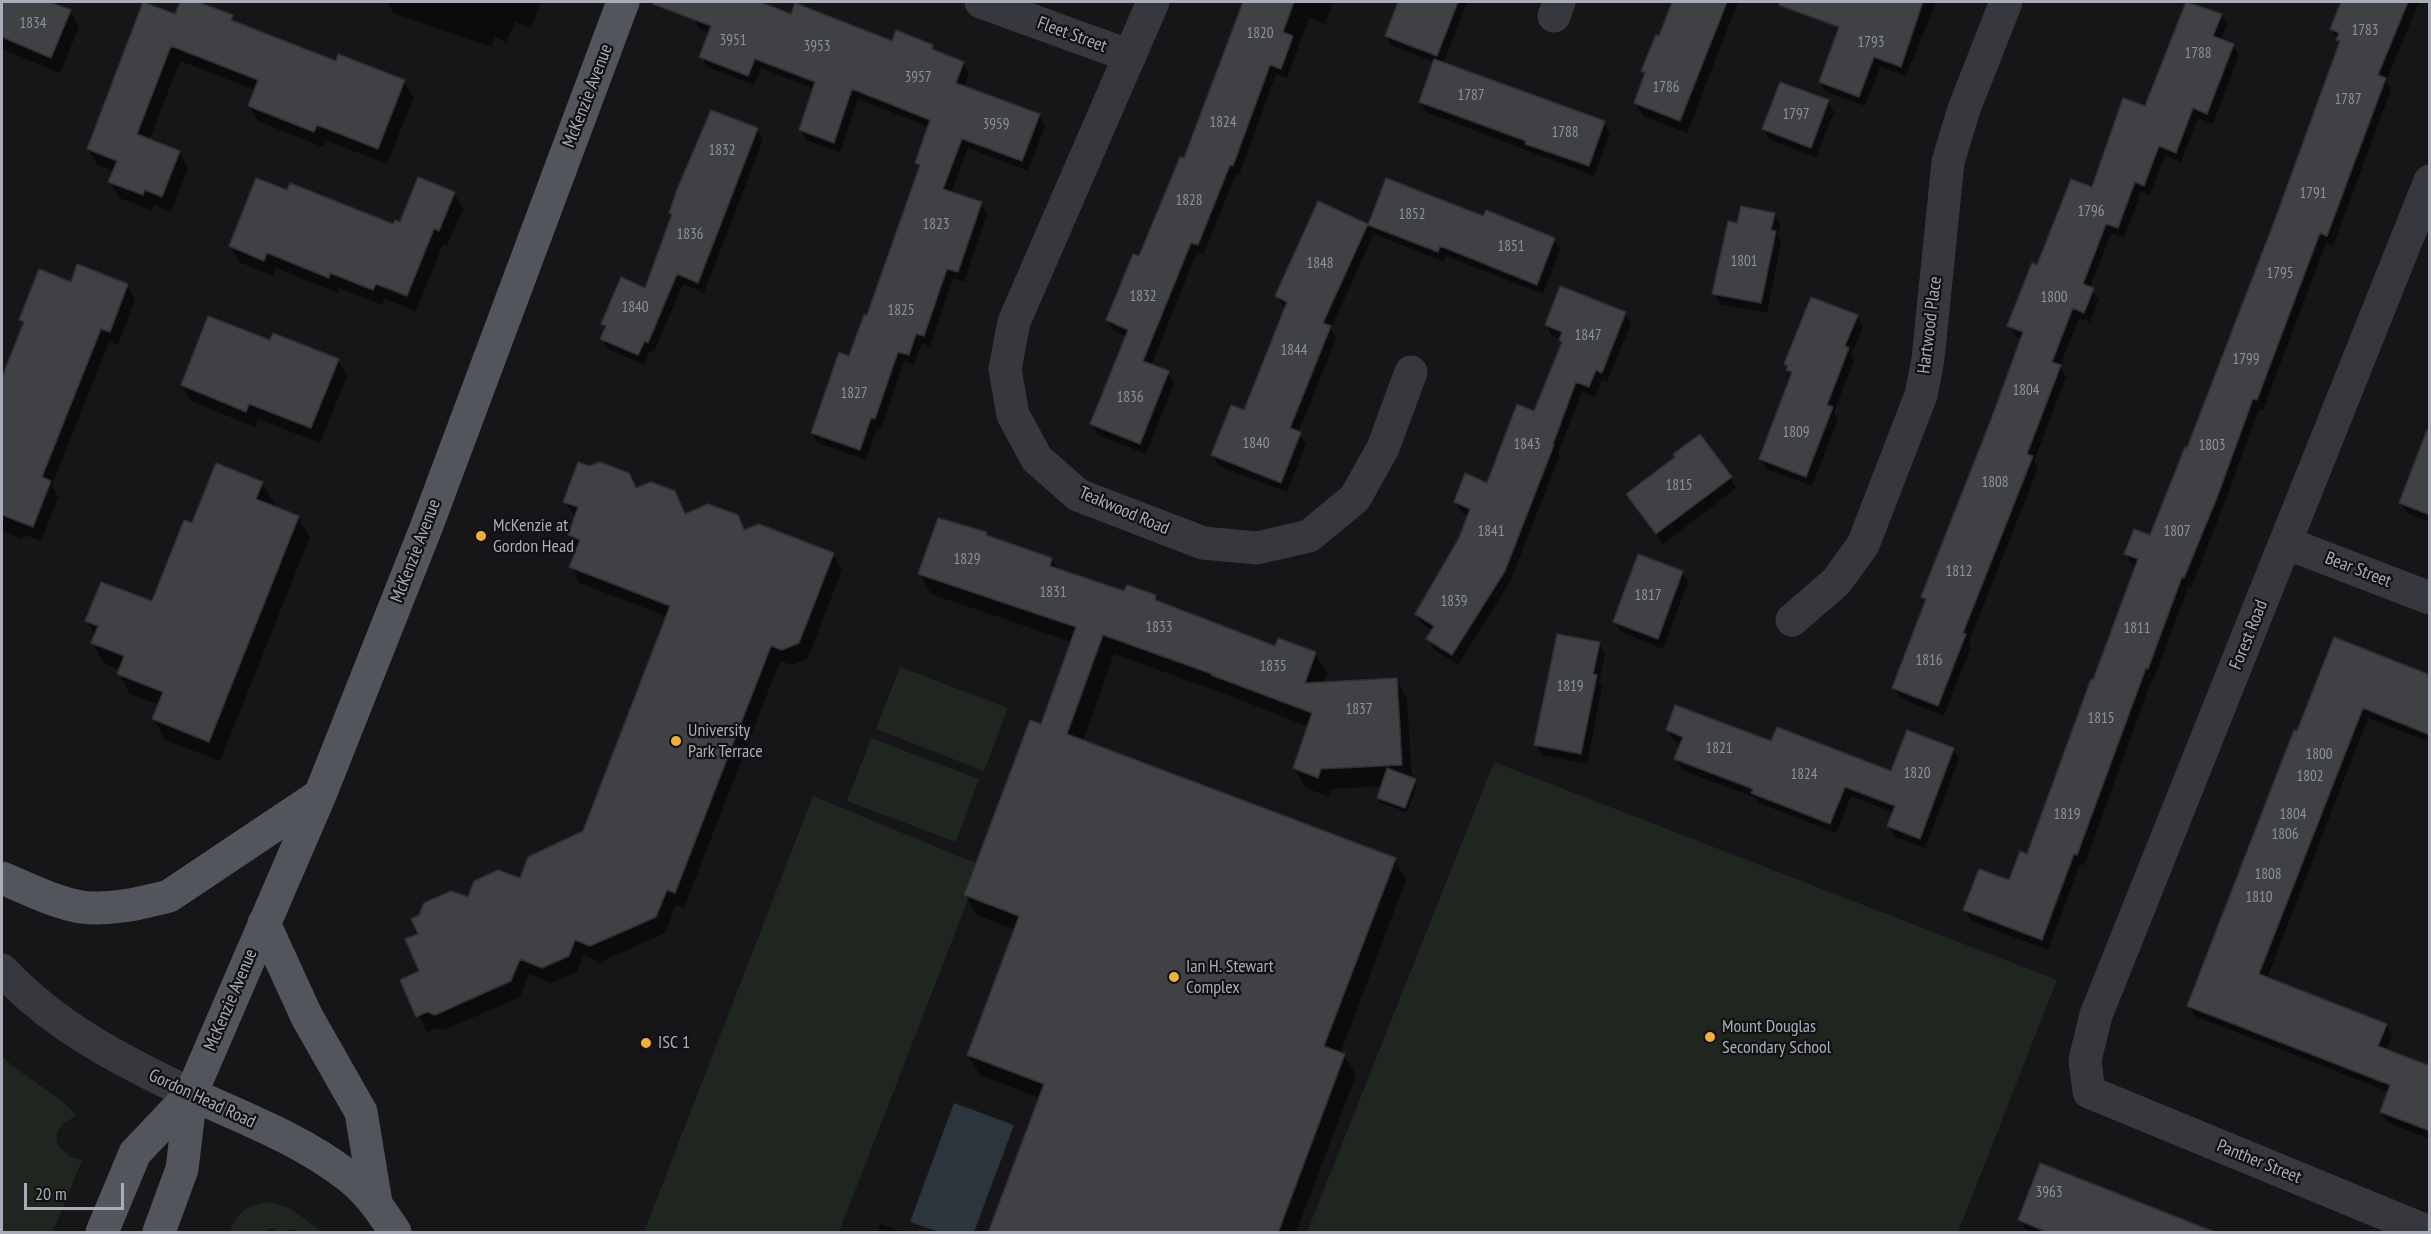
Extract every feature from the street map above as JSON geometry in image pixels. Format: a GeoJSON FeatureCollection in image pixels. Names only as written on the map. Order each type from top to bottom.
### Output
{"type":"FeatureCollection","features":[{"type":"Feature","properties":{"kind":"main road","name":"McKenzie Avenue"},"geometry":{"type":"LineString","coordinates":[[159,1233],[182,1168],[191,1094],[320,795],[426,528],[624,2]]}},
{"type":"Feature","properties":{"kind":"main road"},"geometry":{"type":"LineString","coordinates":[[2,878],[52,899],[80,907],[100,908],[141,903],[169,896],[320,795]]}},
{"type":"Feature","properties":{"kind":"main road"},"geometry":{"type":"LineString","coordinates":[[264,923],[307,1017],[361,1112],[376,1203]]}},
{"type":"Feature","properties":{"kind":"main road","name":"McKenzie Avenue"},"geometry":{"type":"LineString","coordinates":[[102,1233],[135,1153],[191,1094]]}},
{"type":"Feature","properties":{"kind":"main road","name":"Gordon Head Road"},"geometry":{"type":"LineString","coordinates":[[191,1094],[313,1152],[349,1176],[376,1203],[395,1233]]}},
{"type":"Feature","properties":{"kind":"street","name":"Fleet Street"},"geometry":{"type":"LineString","coordinates":[[981,2],[1130,56]]}},
{"type":"Feature","properties":{"kind":"street","name":"Teakwood Road"},"geometry":{"type":"LineString","coordinates":[[1153,2],[1014,322],[1005,369],[1006,380],[1013,415],[1037,459],[1078,495],[1203,543],[1257,548],[1309,536],[1355,498],[1383,448],[1411,372]]}},
{"type":"Feature","properties":{"kind":"street","name":"Hartwood Place"},"geometry":{"type":"LineString","coordinates":[[1792,620],[1836,582],[1863,545],[1921,395],[1928,359],[1948,162],[1964,109],[2006,2]]}},
{"type":"Feature","properties":{"kind":"street","name":"Forest Road"},"geometry":{"type":"LineString","coordinates":[[2089,1092],[2085,1060],[2096,1015],[2430,181]]}},
{"type":"Feature","properties":{"kind":"street","name":"Bear Street"},"geometry":{"type":"LineString","coordinates":[[2286,543],[2430,598]]}},
{"type":"Feature","properties":{"kind":"street","name":"Gordon Head Road"},"geometry":{"type":"LineString","coordinates":[[2,970],[32,1000],[68,1027],[123,1062],[191,1094]]}},
{"type":"Feature","properties":{"kind":"street","name":"Panther Street"},"geometry":{"type":"LineString","coordinates":[[2089,1092],[2429,1233]]}},
{"type":"Feature","properties":{"kind":"shaded area"},"geometry":{"type":"Polygon","coordinates":[[[900,667],[1008,708],[984,771],[876,729],[900,667]]]}},
{"type":"Feature","properties":{"kind":"shaded area"},"geometry":{"type":"Polygon","coordinates":[[[871,738],[979,779],[956,842],[847,801],[871,738]]]}},
{"type":"Feature","properties":{"kind":"shaded area","name":"Mount Douglas Secondary School"},"geometry":{"type":"Polygon","coordinates":[[[1494,762],[2057,980],[1958,1232],[1307,1232],[1494,762]]]}},
{"type":"Feature","properties":{"kind":"shaded area"},"geometry":{"type":"Polygon","coordinates":[[[813,796],[975,863],[964,895],[969,897],[839,1232],[644,1232],[813,796]]]}},
{"type":"Feature","properties":{"kind":"shaded area"},"geometry":{"type":"Polygon","coordinates":[[[2,1057],[77,1115],[61,1126],[58,1132],[58,1144],[61,1149],[76,1159],[82,1160],[53,1232],[2,1232],[2,1057]]]}},
{"type":"Feature","properties":{"kind":"shaded area"},"geometry":{"type":"Polygon","coordinates":[[[954,1103],[1014,1125],[974,1232],[939,1232],[910,1222],[954,1103]]]}},
{"type":"Feature","properties":{"kind":"shaded area"},"geometry":{"type":"Polygon","coordinates":[[[270,1202],[290,1208],[322,1232],[300,1232],[292,1229],[279,1232],[272,1228],[263,1232],[230,1232],[236,1219],[244,1210],[270,1202]]]}},
{"type":"Feature","properties":{"kind":"building"},"geometry":{"type":"Polygon","coordinates":[[[2,2],[50,2],[71,10],[51,58],[2,37],[2,2]]]}},
{"type":"Feature","properties":{"kind":"building"},"geometry":{"type":"Polygon","coordinates":[[[143,2],[175,14],[180,2],[198,2],[233,15],[231,20],[336,61],[338,54],[405,80],[378,149],[317,125],[314,132],[248,106],[258,80],[171,46],[137,134],[180,151],[162,197],[145,190],[143,195],[108,182],[117,161],[87,149],[143,2]]]}},
{"type":"Feature","properties":{"kind":"building"},"geometry":{"type":"Polygon","coordinates":[[[653,2],[760,2],[791,14],[795,3],[892,41],[896,30],[933,45],[932,49],[964,62],[956,83],[1040,114],[1022,161],[962,139],[943,189],[982,202],[958,272],[947,269],[924,336],[916,334],[909,355],[898,352],[875,419],[871,418],[860,450],[811,433],[839,352],[849,356],[864,315],[867,315],[920,165],[915,163],[930,120],[852,89],[834,143],[799,130],[815,82],[755,59],[748,76],[699,57],[711,26],[653,4],[653,2]]]}},
{"type":"Feature","properties":{"kind":"building"},"geometry":{"type":"Polygon","coordinates":[[[1243,2],[1294,2],[1283,32],[1293,36],[1281,69],[1270,65],[1233,166],[1230,165],[1198,245],[1191,243],[1143,361],[1169,371],[1140,444],[1090,424],[1128,330],[1106,320],[1133,254],[1139,256],[1180,157],[1184,158],[1243,2]]]}},
{"type":"Feature","properties":{"kind":"building"},"geometry":{"type":"Polygon","coordinates":[[[1398,2],[1458,2],[1437,56],[1385,36],[1398,2]]]}},
{"type":"Feature","properties":{"kind":"building"},"geometry":{"type":"Polygon","coordinates":[[[1672,2],[1727,2],[1680,121],[1634,103],[1645,73],[1641,71],[1656,35],[1659,36],[1672,2]]]}},
{"type":"Feature","properties":{"kind":"building"},"geometry":{"type":"Polygon","coordinates":[[[1780,2],[1923,2],[1901,67],[1874,57],[1859,97],[1819,82],[1839,27],[1779,5],[1780,2]]]}},
{"type":"Feature","properties":{"kind":"building"},"geometry":{"type":"Polygon","coordinates":[[[2186,2],[2222,14],[2213,36],[2234,44],[2207,114],[2193,108],[2176,153],[2159,146],[2144,186],[2135,182],[2118,228],[2106,224],[2083,284],[2094,288],[2084,313],[2073,308],[2052,362],[2061,365],[2027,454],[2033,456],[1963,633],[1966,634],[1938,706],[1892,688],[1926,599],[1921,597],[2023,332],[2007,326],[2032,263],[2037,265],[2071,179],[2092,187],[2123,98],[2145,106],[2186,2]]]}},
{"type":"Feature","properties":{"kind":"building"},"geometry":{"type":"Polygon","coordinates":[[[2341,2],[2408,2],[2378,75],[2386,78],[2327,236],[2320,233],[2257,400],[2253,399],[2218,495],[2184,578],[2182,577],[2148,669],[2146,668],[2077,855],[2074,854],[2042,940],[1963,910],[1979,869],[2009,880],[2020,851],[2027,854],[2138,559],[2124,554],[2134,529],[2150,535],[2185,447],[2187,448],[2276,217],[2340,41],[2336,40],[2339,33],[2330,29],[2341,2]]]}},
{"type":"Feature","properties":{"kind":"building"},"geometry":{"type":"Polygon","coordinates":[[[1434,59],[1605,121],[1589,166],[1525,144],[1526,141],[1419,102],[1434,59]]]}},
{"type":"Feature","properties":{"kind":"building"},"geometry":{"type":"Polygon","coordinates":[[[1780,82],[1829,100],[1811,148],[1762,129],[1780,82]]]}},
{"type":"Feature","properties":{"kind":"building"},"geometry":{"type":"Polygon","coordinates":[[[711,110],[758,128],[698,283],[677,274],[648,343],[645,341],[638,355],[600,339],[606,326],[601,324],[621,277],[645,288],[672,214],[669,213],[678,187],[711,110]]]}},
{"type":"Feature","properties":{"kind":"building"},"geometry":{"type":"Polygon","coordinates":[[[418,177],[455,192],[439,231],[434,229],[407,296],[376,284],[373,290],[330,273],[329,278],[267,253],[264,261],[229,246],[256,178],[287,190],[290,183],[393,224],[395,220],[400,222],[418,177]]]}},
{"type":"Feature","properties":{"kind":"building"},"geometry":{"type":"Polygon","coordinates":[[[1386,178],[1483,216],[1486,210],[1555,238],[1537,285],[1440,246],[1438,252],[1368,225],[1386,178]]]}},
{"type":"Feature","properties":{"kind":"building"},"geometry":{"type":"Polygon","coordinates":[[[1318,201],[1368,224],[1323,323],[1331,326],[1290,428],[1301,432],[1281,483],[1211,455],[1231,405],[1244,410],[1287,302],[1275,296],[1318,201]]]}},
{"type":"Feature","properties":{"kind":"building"},"geometry":{"type":"Polygon","coordinates":[[[1741,206],[1775,213],[1771,230],[1776,231],[1761,303],[1712,294],[1728,221],[1737,223],[1741,206]]]}},
{"type":"Feature","properties":{"kind":"building"},"geometry":{"type":"Polygon","coordinates":[[[77,264],[128,284],[110,332],[101,329],[42,477],[51,481],[33,527],[2,515],[2,377],[24,322],[19,320],[39,269],[71,282],[77,264]]]}},
{"type":"Feature","properties":{"kind":"building"},"geometry":{"type":"Polygon","coordinates":[[[1560,286],[1626,312],[1602,373],[1596,370],[1589,387],[1576,382],[1505,571],[1452,655],[1426,639],[1434,626],[1415,614],[1459,538],[1470,509],[1454,502],[1465,473],[1487,483],[1517,404],[1534,411],[1562,342],[1559,340],[1562,332],[1545,325],[1560,286]]]}},
{"type":"Feature","properties":{"kind":"building"},"geometry":{"type":"Polygon","coordinates":[[[1811,297],[1858,315],[1845,346],[1849,348],[1827,405],[1833,407],[1806,477],[1759,459],[1792,372],[1786,370],[1788,366],[1784,364],[1811,297]]]}},
{"type":"Feature","properties":{"kind":"building"},"geometry":{"type":"Polygon","coordinates":[[[208,316],[270,340],[273,333],[339,359],[311,428],[249,404],[246,412],[181,385],[208,316]]]}},
{"type":"Feature","properties":{"kind":"building"},"geometry":{"type":"Polygon","coordinates":[[[2427,430],[2430,430],[2430,515],[2399,503],[2427,430]]]}},
{"type":"Feature","properties":{"kind":"building"},"geometry":{"type":"Polygon","coordinates":[[[1700,434],[1732,477],[1656,534],[1626,494],[1675,457],[1673,454],[1700,434]]]}},
{"type":"Feature","properties":{"kind":"building","name":"University Park Terrace"},"geometry":{"type":"Polygon","coordinates":[[[578,462],[589,466],[600,462],[629,473],[636,488],[651,482],[675,491],[685,514],[708,504],[738,515],[744,530],[759,524],[834,553],[799,643],[782,650],[771,646],[675,893],[667,890],[656,917],[590,946],[575,940],[569,956],[542,968],[520,959],[511,981],[435,1015],[427,1012],[416,1017],[400,980],[419,971],[405,939],[418,934],[411,919],[419,915],[424,903],[451,891],[468,897],[474,881],[498,870],[520,878],[528,857],[583,831],[670,606],[569,567],[580,540],[568,535],[578,507],[563,502],[578,462]]]}},
{"type":"Feature","properties":{"kind":"building"},"geometry":{"type":"Polygon","coordinates":[[[216,463],[263,482],[256,499],[299,516],[209,742],[152,719],[163,692],[117,674],[124,656],[91,643],[98,626],[85,621],[101,582],[152,601],[184,520],[192,523],[216,463]]]}},
{"type":"Feature","properties":{"kind":"building","name":"Ian H. Stewart Complex"},"geometry":{"type":"Polygon","coordinates":[[[938,518],[987,532],[986,535],[1052,558],[1050,566],[1124,591],[1127,585],[1156,595],[1155,600],[1275,646],[1278,638],[1316,652],[1305,683],[1397,678],[1402,765],[1321,769],[1318,778],[1293,768],[1312,713],[1103,635],[1067,734],[1396,858],[1324,1046],[1345,1054],[1278,1233],[988,1233],[1044,1084],[967,1055],[1019,916],[964,895],[1030,720],[1041,724],[1076,627],[918,574],[938,518]]]}},
{"type":"Feature","properties":{"kind":"building"},"geometry":{"type":"Polygon","coordinates":[[[1638,554],[1683,571],[1658,639],[1613,622],[1638,554]]]}},
{"type":"Feature","properties":{"kind":"building"},"geometry":{"type":"Polygon","coordinates":[[[1557,634],[1600,642],[1593,674],[1597,675],[1581,754],[1534,745],[1557,634]]]}},
{"type":"Feature","properties":{"kind":"building"},"geometry":{"type":"Polygon","coordinates":[[[2334,637],[2430,675],[2430,735],[2363,708],[2259,974],[2387,1024],[2378,1046],[2430,1066],[2430,1131],[2380,1112],[2390,1085],[2187,1006],[2294,730],[2297,731],[2334,637]]]}},
{"type":"Feature","properties":{"kind":"building"},"geometry":{"type":"Polygon","coordinates":[[[1675,705],[1771,741],[1777,727],[1891,771],[1907,730],[1954,748],[1920,839],[1887,826],[1895,806],[1845,787],[1830,824],[1751,793],[1753,789],[1674,759],[1683,737],[1666,730],[1675,705]]]}},
{"type":"Feature","properties":{"kind":"building"},"geometry":{"type":"Polygon","coordinates":[[[1387,768],[1416,779],[1405,808],[1377,798],[1387,768]]]}},
{"type":"Feature","properties":{"kind":"building"},"geometry":{"type":"Polygon","coordinates":[[[2040,1163],[2212,1231],[2211,1233],[2049,1233],[2018,1220],[2040,1163]]]}},
{"type":"Feature","properties":{"kind":"place","name":"McKenzie at Gordon Head"},"geometry":{"type":"Point","coordinates":[481,536]}},
{"type":"Feature","properties":{"kind":"place","name":"University Park Terrace"},"geometry":{"type":"Point","coordinates":[676,741]}},
{"type":"Feature","properties":{"kind":"place","name":"Ian H. Stewart Complex"},"geometry":{"type":"Point","coordinates":[1174,977]}},
{"type":"Feature","properties":{"kind":"place","name":"Mount Douglas Secondary School"},"geometry":{"type":"Point","coordinates":[1710,1037]}},
{"type":"Feature","properties":{"kind":"place","name":"ISC 1"},"geometry":{"type":"Point","coordinates":[646,1043]}}]}
